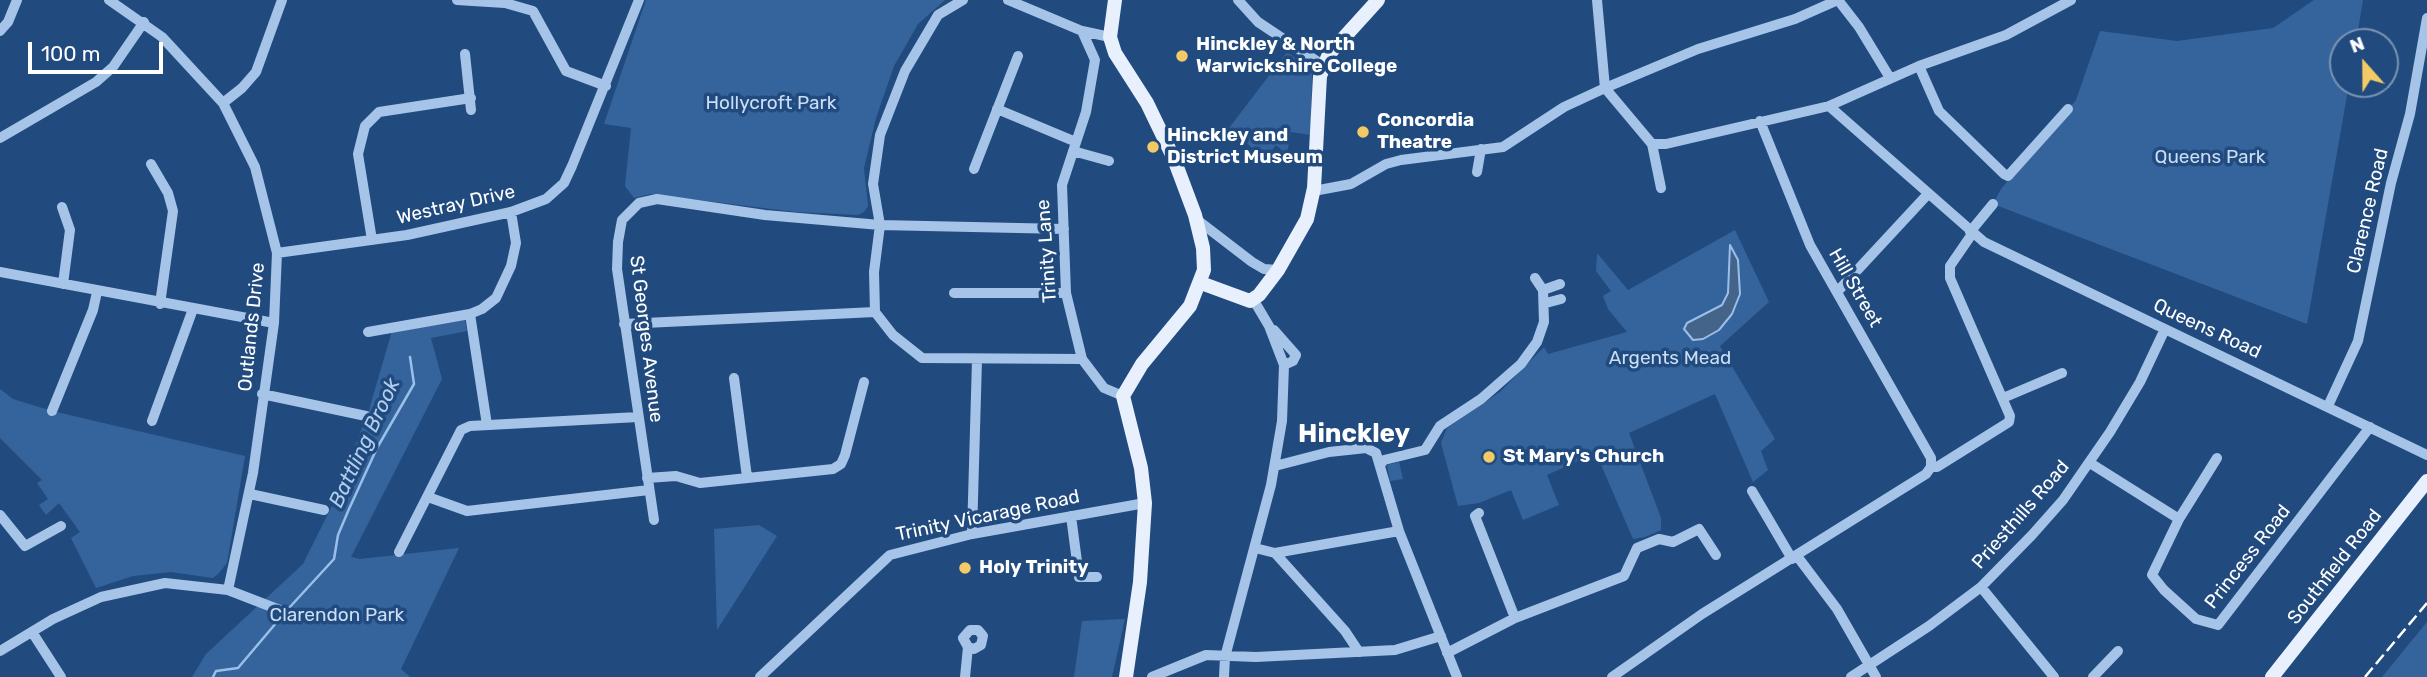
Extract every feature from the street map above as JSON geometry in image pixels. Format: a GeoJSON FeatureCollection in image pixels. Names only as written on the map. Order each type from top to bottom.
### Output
{"type":"FeatureCollection","features":[{"type":"Feature","properties":{"kind":"main road"},"geometry":{"type":"LineString","coordinates":[[1115,0],[1110,37],[1115,53],[1147,103],[1169,149],[1196,219],[1203,248],[1201,283],[1190,306],[1142,364],[1123,396],[1141,468],[1145,503],[1131,660],[1126,677]]}},
{"type":"Feature","properties":{"kind":"main road"},"geometry":{"type":"LineString","coordinates":[[1201,283],[1245,300],[1253,299],[1278,270],[1307,219],[1314,188],[1317,101],[1324,66],[1329,54],[1378,0]]}},
{"type":"Feature","properties":{"kind":"main road","name":"Southfield Road"},"geometry":{"type":"LineString","coordinates":[[2272,677],[2427,481]]}},
{"type":"Feature","properties":{"kind":"main road"},"geometry":{"type":"LineString","coordinates":[[1131,660],[1133,677]]}},
{"type":"Feature","properties":{"kind":"street"},"geometry":{"type":"LineString","coordinates":[[0,31],[8,22],[17,0]]}},
{"type":"Feature","properties":{"kind":"street","name":"Outlands Drive"},"geometry":{"type":"LineString","coordinates":[[109,0],[144,22],[182,57],[223,103],[252,159],[277,253],[274,323],[250,494],[228,590]]}},
{"type":"Feature","properties":{"kind":"street"},"geometry":{"type":"LineString","coordinates":[[223,103],[256,72],[282,0]]}},
{"type":"Feature","properties":{"kind":"street"},"geometry":{"type":"LineString","coordinates":[[457,0],[505,3],[533,11],[566,71],[606,86]]}},
{"type":"Feature","properties":{"kind":"street","name":"Westray Drive"},"geometry":{"type":"LineString","coordinates":[[277,253],[372,240],[511,212],[546,199],[564,183],[639,0]]}},
{"type":"Feature","properties":{"kind":"street"},"geometry":{"type":"LineString","coordinates":[[963,0],[938,15],[905,71],[880,135],[873,184],[880,225],[874,272],[875,312],[893,335],[922,358],[1082,359]]}},
{"type":"Feature","properties":{"kind":"street"},"geometry":{"type":"LineString","coordinates":[[1008,0],[1082,32],[1110,37]]}},
{"type":"Feature","properties":{"kind":"street"},"geometry":{"type":"LineString","coordinates":[[1238,0],[1258,22],[1324,66]]}},
{"type":"Feature","properties":{"kind":"street"},"geometry":{"type":"LineString","coordinates":[[1597,0],[1605,88],[1652,144],[1661,188]]}},
{"type":"Feature","properties":{"kind":"street"},"geometry":{"type":"LineString","coordinates":[[1652,144],[1666,144],[1829,106],[1919,66],[2032,24],[2071,0]]}},
{"type":"Feature","properties":{"kind":"street"},"geometry":{"type":"LineString","coordinates":[[1314,188],[1319,190],[1351,184],[1386,164],[1401,160],[1503,146],[1564,107],[1605,88],[1809,6],[1838,1],[1859,27],[1891,78]]}},
{"type":"Feature","properties":{"kind":"street","name":"Clarence Road"},"geometry":{"type":"LineString","coordinates":[[2328,406],[2358,341],[2424,60],[2427,18]]}},
{"type":"Feature","properties":{"kind":"street"},"geometry":{"type":"LineString","coordinates":[[0,138],[96,82],[113,67],[144,22]]}},
{"type":"Feature","properties":{"kind":"street","name":"Trinity Lane"},"geometry":{"type":"LineString","coordinates":[[1082,32],[1096,60],[1086,112],[1062,185],[1066,293],[1082,359],[1104,388],[1123,396]]}},
{"type":"Feature","properties":{"kind":"street"},"geometry":{"type":"LineString","coordinates":[[372,240],[358,154],[365,126],[379,112],[471,104],[465,54]]}},
{"type":"Feature","properties":{"kind":"street"},"geometry":{"type":"LineString","coordinates":[[974,169],[1018,56]]}},
{"type":"Feature","properties":{"kind":"street"},"geometry":{"type":"LineString","coordinates":[[1919,66],[1939,111],[2008,176],[2068,109]]}},
{"type":"Feature","properties":{"kind":"street","name":"Queens Road"},"geometry":{"type":"LineString","coordinates":[[1829,106],[1971,233],[2427,455]]}},
{"type":"Feature","properties":{"kind":"street"},"geometry":{"type":"LineString","coordinates":[[997,109],[1109,161]]}},
{"type":"Feature","properties":{"kind":"street","name":"Hill Street"},"geometry":{"type":"LineString","coordinates":[[1759,121],[1810,245],[1931,458],[1931,467]]}},
{"type":"Feature","properties":{"kind":"street"},"geometry":{"type":"LineString","coordinates":[[1476,172],[1481,149]]}},
{"type":"Feature","properties":{"kind":"street"},"geometry":{"type":"LineString","coordinates":[[151,164],[168,193],[173,211],[160,304]]}},
{"type":"Feature","properties":{"kind":"street"},"geometry":{"type":"LineString","coordinates":[[1837,292],[1927,195]]}},
{"type":"Feature","properties":{"kind":"street","name":"St Georges Avenue"},"geometry":{"type":"LineString","coordinates":[[654,520],[624,324],[618,242],[622,220],[639,203],[657,199],[765,215],[880,225],[1064,229]]}},
{"type":"Feature","properties":{"kind":"street"},"geometry":{"type":"LineString","coordinates":[[1612,677],[1702,614],[1926,474],[1931,467],[1937,467],[2009,422],[2010,416],[2003,398],[1950,278],[1950,266],[1993,204]]}},
{"type":"Feature","properties":{"kind":"street"},"geometry":{"type":"LineString","coordinates":[[62,207],[70,230],[63,284]]}},
{"type":"Feature","properties":{"kind":"street"},"geometry":{"type":"LineString","coordinates":[[368,332],[482,310],[496,298],[511,266],[516,243],[511,212]]}},
{"type":"Feature","properties":{"kind":"street"},"geometry":{"type":"LineString","coordinates":[[1196,219],[1252,262],[1264,269],[1278,270]]}},
{"type":"Feature","properties":{"kind":"street"},"geometry":{"type":"LineString","coordinates":[[0,272],[160,304],[274,323]]}},
{"type":"Feature","properties":{"kind":"street"},"geometry":{"type":"LineString","coordinates":[[1380,465],[1384,460],[1425,450],[1440,426],[1481,399],[1521,364],[1537,342],[1546,303],[1544,290],[1535,278]]}},
{"type":"Feature","properties":{"kind":"street"},"geometry":{"type":"LineString","coordinates":[[1544,290],[1560,284]]}},
{"type":"Feature","properties":{"kind":"street"},"geometry":{"type":"LineString","coordinates":[[52,411],[93,310],[97,292]]}},
{"type":"Feature","properties":{"kind":"street"},"geometry":{"type":"LineString","coordinates":[[954,293],[1066,293]]}},
{"type":"Feature","properties":{"kind":"street"},"geometry":{"type":"LineString","coordinates":[[1224,677],[1225,657],[1275,466],[1282,421],[1284,365],[1293,361],[1296,355],[1269,326],[1253,299]]}},
{"type":"Feature","properties":{"kind":"street"},"geometry":{"type":"LineString","coordinates":[[1546,303],[1560,299]]}},
{"type":"Feature","properties":{"kind":"street"},"geometry":{"type":"LineString","coordinates":[[152,421],[189,326],[192,309]]}},
{"type":"Feature","properties":{"kind":"street"},"geometry":{"type":"LineString","coordinates":[[624,324],[875,312]]}},
{"type":"Feature","properties":{"kind":"street"},"geometry":{"type":"LineString","coordinates":[[470,314],[487,425]]}},
{"type":"Feature","properties":{"kind":"street","name":"Priesthills Road"},"geometry":{"type":"LineString","coordinates":[[1851,677],[1981,587],[2032,535],[2090,463],[2129,403],[2165,329]]}},
{"type":"Feature","properties":{"kind":"street"},"geometry":{"type":"LineString","coordinates":[[972,534],[977,360]]}},
{"type":"Feature","properties":{"kind":"street"},"geometry":{"type":"LineString","coordinates":[[2003,398],[2062,373]]}},
{"type":"Feature","properties":{"kind":"street"},"geometry":{"type":"LineString","coordinates":[[734,378],[747,477]]}},
{"type":"Feature","properties":{"kind":"street"},"geometry":{"type":"LineString","coordinates":[[647,478],[676,476],[700,482],[833,469],[841,464],[863,382]]}},
{"type":"Feature","properties":{"kind":"street"},"geometry":{"type":"LineString","coordinates":[[262,394],[366,416]]}},
{"type":"Feature","properties":{"kind":"street"},"geometry":{"type":"LineString","coordinates":[[400,552],[461,430],[470,426],[638,417]]}},
{"type":"Feature","properties":{"kind":"street","name":"Princess Road"},"geometry":{"type":"LineString","coordinates":[[2217,458],[2179,519],[2152,575],[2164,590],[2196,619],[2218,625],[2371,427]]}},
{"type":"Feature","properties":{"kind":"street"},"geometry":{"type":"LineString","coordinates":[[1275,466],[1309,455],[1368,448],[1376,453],[1399,531],[1457,677]]}},
{"type":"Feature","properties":{"kind":"street"},"geometry":{"type":"LineString","coordinates":[[2090,463],[2179,519]]}},
{"type":"Feature","properties":{"kind":"street"},"geometry":{"type":"LineString","coordinates":[[428,496],[467,511],[649,490]]}},
{"type":"Feature","properties":{"kind":"street"},"geometry":{"type":"LineString","coordinates":[[1752,491],[1794,558],[1837,609],[1877,677]]}},
{"type":"Feature","properties":{"kind":"street"},"geometry":{"type":"LineString","coordinates":[[250,494],[324,510]]}},
{"type":"Feature","properties":{"kind":"street","name":"Trinity Vicarage Road"},"geometry":{"type":"LineString","coordinates":[[760,677],[890,555],[972,534],[1145,503]]}},
{"type":"Feature","properties":{"kind":"street"},"geometry":{"type":"LineString","coordinates":[[1479,513],[1475,516],[1478,526],[1515,618]]}},
{"type":"Feature","properties":{"kind":"street"},"geometry":{"type":"LineString","coordinates":[[0,515],[25,546],[61,526]]}},
{"type":"Feature","properties":{"kind":"street"},"geometry":{"type":"LineString","coordinates":[[1071,516],[1079,577],[1097,577]]}},
{"type":"Feature","properties":{"kind":"street"},"geometry":{"type":"LineString","coordinates":[[1465,530],[1478,526]]}},
{"type":"Feature","properties":{"kind":"street"},"geometry":{"type":"LineString","coordinates":[[1447,653],[1515,618],[1624,576],[1637,548],[1659,539],[1673,541],[1699,529],[1716,555]]}},
{"type":"Feature","properties":{"kind":"street"},"geometry":{"type":"LineString","coordinates":[[1255,548],[1275,553],[1399,531]]}},
{"type":"Feature","properties":{"kind":"street"},"geometry":{"type":"LineString","coordinates":[[1275,553],[1345,631],[1359,652]]}},
{"type":"Feature","properties":{"kind":"street"},"geometry":{"type":"LineString","coordinates":[[0,651],[32,632],[106,596],[165,583],[228,590],[285,612],[294,619]]}},
{"type":"Feature","properties":{"kind":"street"},"geometry":{"type":"LineString","coordinates":[[1981,587],[2054,677]]}},
{"type":"Feature","properties":{"kind":"street"},"geometry":{"type":"LineString","coordinates":[[32,632],[61,677]]}},
{"type":"Feature","properties":{"kind":"street"},"geometry":{"type":"LineString","coordinates":[[1152,677],[1182,662],[1206,655],[1225,657],[1395,650],[1441,636]]}},
{"type":"Feature","properties":{"kind":"street"},"geometry":{"type":"LineString","coordinates":[[965,677],[968,647]]}},
{"type":"Feature","properties":{"kind":"street"},"geometry":{"type":"LineString","coordinates":[[2093,677],[2118,651]]}},
{"type":"Feature","properties":{"kind":"green space","name":"Hollycroft Park"},"geometry":{"type":"Polygon","coordinates":[[[646,0],[945,0],[918,24],[894,66],[876,118],[864,168],[868,206],[864,212],[858,215],[796,212],[650,194],[634,198],[625,186],[631,128],[604,124],[646,0]]]}},
{"type":"Feature","properties":{"kind":"green space","name":"Queens Park"},"geometry":{"type":"Polygon","coordinates":[[[2314,0],[2363,0],[2358,28],[2329,28],[2329,98],[2347,98],[2307,324],[1993,204],[2001,189],[2076,100],[2100,31],[2177,41],[2273,28],[2314,0]]]}},
{"type":"Feature","properties":{"kind":"green space"},"geometry":{"type":"Polygon","coordinates":[[[1287,52],[1312,70],[1311,135],[1291,132],[1287,154],[1276,145],[1265,159],[1229,128],[1287,52]]]}},
{"type":"Feature","properties":{"kind":"green space","name":"Argents Mead"},"geometry":{"type":"Polygon","coordinates":[[[1735,230],[1769,302],[1720,346],[1775,439],[1761,451],[1768,470],[1753,482],[1715,394],[1629,433],[1661,518],[1661,530],[1645,537],[1633,539],[1596,453],[1547,475],[1559,505],[1523,520],[1511,490],[1479,503],[1458,506],[1441,443],[1447,428],[1500,392],[1544,347],[1548,354],[1627,332],[1608,309],[1603,296],[1611,291],[1596,271],[1597,253],[1628,290],[1735,230]]]}},
{"type":"Feature","properties":{"kind":"green space","name":"Clarendon Park"},"geometry":{"type":"Polygon","coordinates":[[[465,320],[467,331],[431,338],[442,379],[351,557],[360,559],[459,548],[401,669],[410,677],[192,677],[206,654],[303,564],[331,508],[369,410],[392,331],[465,320]]]}},
{"type":"Feature","properties":{"kind":"green space"},"geometry":{"type":"Polygon","coordinates":[[[0,389],[13,399],[52,411],[245,456],[227,563],[213,578],[171,572],[133,576],[96,588],[71,538],[80,532],[59,503],[46,515],[39,505],[48,499],[37,483],[42,480],[0,438],[0,389]]]}},
{"type":"Feature","properties":{"kind":"green space"},"geometry":{"type":"Polygon","coordinates":[[[1399,462],[1403,479],[1390,481],[1387,465],[1399,462]]]}},
{"type":"Feature","properties":{"kind":"green space"},"geometry":{"type":"Polygon","coordinates":[[[759,525],[777,536],[717,630],[714,529],[759,525]]]}},
{"type":"Feature","properties":{"kind":"green space"},"geometry":{"type":"Polygon","coordinates":[[[1125,619],[1112,677],[1074,677],[1082,621],[1125,619]]]}},
{"type":"Feature","properties":{"kind":"green space"},"geometry":{"type":"Polygon","coordinates":[[[2427,622],[2427,677],[2382,677],[2404,650],[2427,622]]]}},
{"type":"Feature","properties":{"kind":"shaded area"},"geometry":{"type":"Polygon","coordinates":[[[1730,245],[1738,260],[1740,294],[1732,314],[1719,330],[1703,339],[1693,340],[1684,329],[1687,323],[1722,305],[1728,293],[1730,245]]]}},
{"type":"Feature","properties":{"kind":"waterway","name":"Battling Brook"},"geometry":{"type":"LineString","coordinates":[[289,608],[334,559],[338,535],[349,509],[377,448],[414,384],[410,357]]}},
{"type":"Feature","properties":{"kind":"waterway","name":"Battling Brook"},"geometry":{"type":"LineString","coordinates":[[213,677],[216,671],[238,668],[282,616]]}},
{"type":"Feature","properties":{"kind":"railway"},"geometry":{"type":"LineString","coordinates":[[2365,677],[2427,603]]}},
{"type":"Feature","properties":{"kind":"place","name":"Hinckley & North Warwickshire College"},"geometry":{"type":"Point","coordinates":[1182,56]}},
{"type":"Feature","properties":{"kind":"place","name":"Concordia Theatre"},"geometry":{"type":"Point","coordinates":[1363,132]}},
{"type":"Feature","properties":{"kind":"place","name":"Hinckley and District Museum"},"geometry":{"type":"Point","coordinates":[1153,147]}},
{"type":"Feature","properties":{"kind":"place","name":"St Mary's Church"},"geometry":{"type":"Point","coordinates":[1489,457]}},
{"type":"Feature","properties":{"kind":"place","name":"Holy Trinity"},"geometry":{"type":"Point","coordinates":[965,568]}},
{"type":"Feature","properties":{"kind":"district","name":"Hinckley"},"geometry":{"type":"Point","coordinates":[1354,434]}}]}
